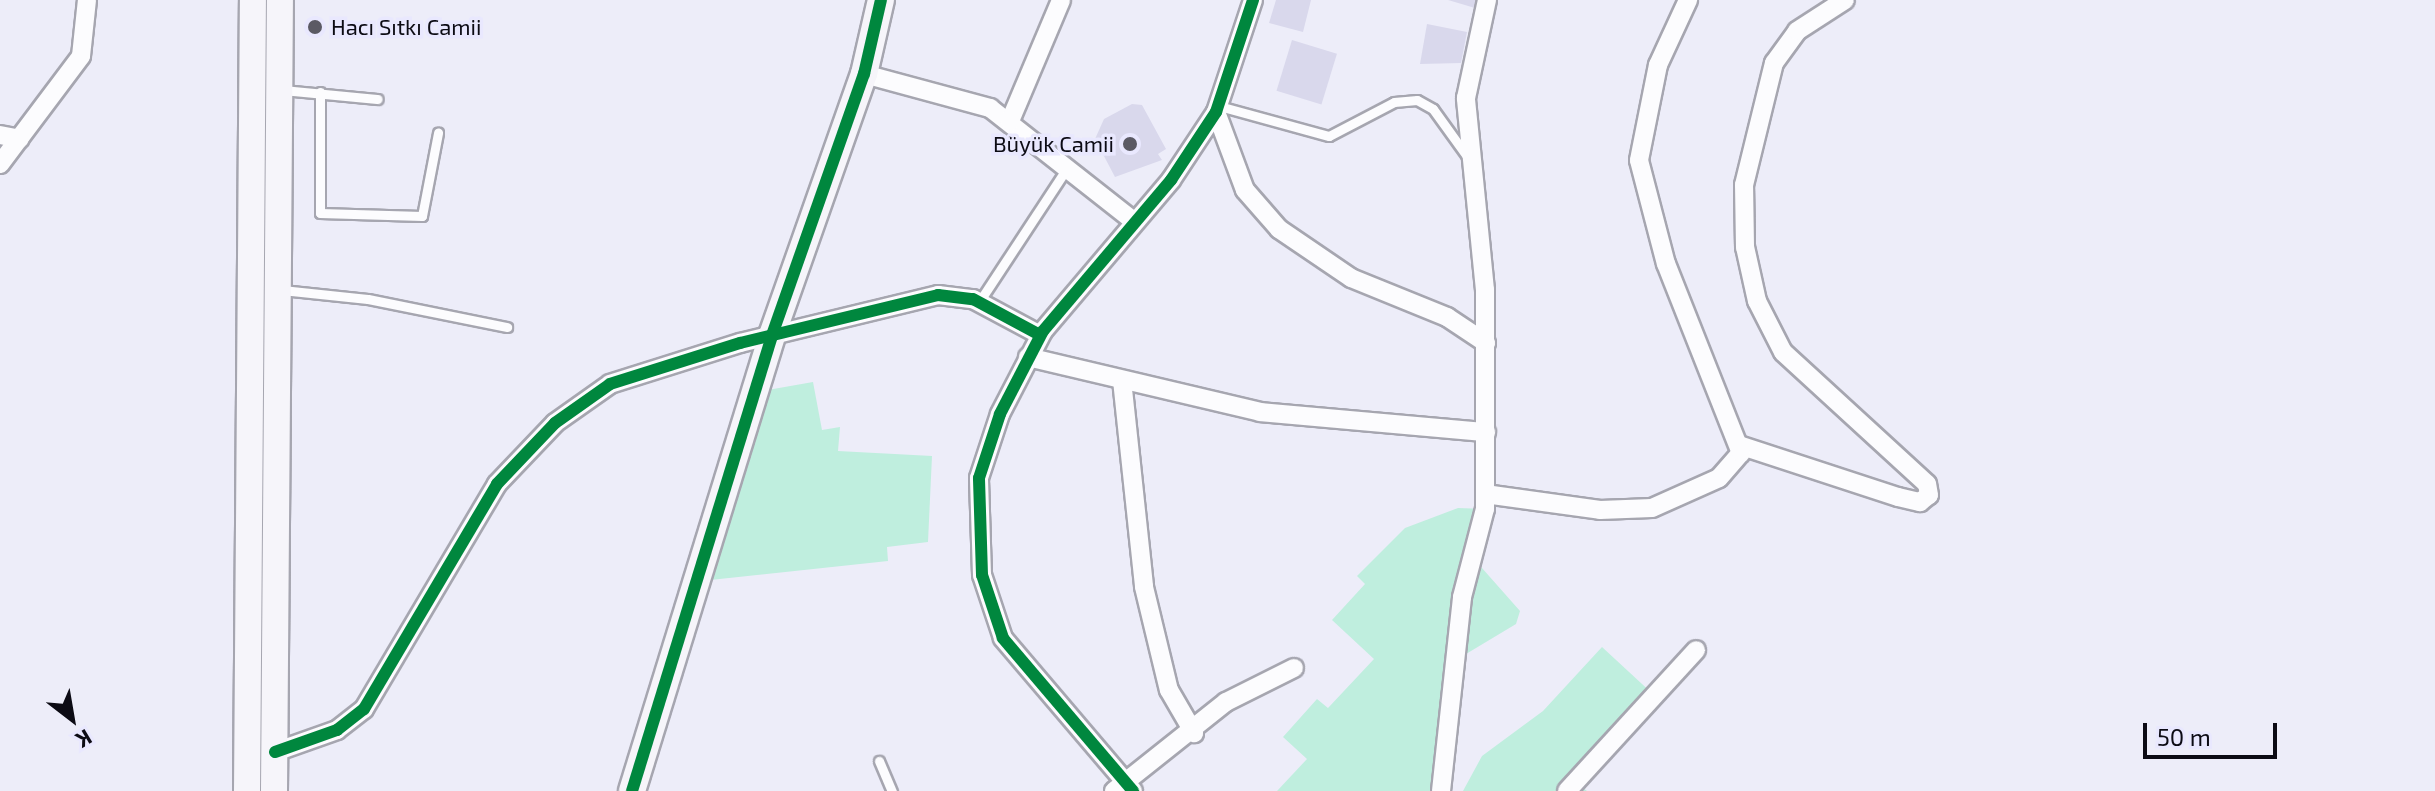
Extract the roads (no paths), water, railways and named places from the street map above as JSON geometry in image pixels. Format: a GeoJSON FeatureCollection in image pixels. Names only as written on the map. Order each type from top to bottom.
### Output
{"type":"FeatureCollection","features":[{"type":"Feature","properties":{"kind":"main road"},"geometry":{"type":"LineString","coordinates":[[247,791],[253,0]]}},
{"type":"Feature","properties":{"kind":"main road"},"geometry":{"type":"LineString","coordinates":[[274,791],[280,0]]}},
{"type":"Feature","properties":{"kind":"main road"},"geometry":{"type":"LineString","coordinates":[[632,791],[772,335],[864,74],[881,0]]}},
{"type":"Feature","properties":{"kind":"street"},"geometry":{"type":"LineString","coordinates":[[0,164],[81,56],[87,0]]}},
{"type":"Feature","properties":{"kind":"street"},"geometry":{"type":"LineString","coordinates":[[1010,121],[1061,0]]}},
{"type":"Feature","properties":{"kind":"street"},"geometry":{"type":"LineString","coordinates":[[1253,0],[1217,109],[1135,222],[1040,335],[1028,357],[979,478],[982,575],[1016,658],[1125,788],[1239,693],[1294,668]]}},
{"type":"Feature","properties":{"kind":"street"},"geometry":{"type":"LineString","coordinates":[[1441,791],[1462,597],[1485,494],[1486,343],[1469,159],[1467,78],[1487,0]]}},
{"type":"Feature","properties":{"kind":"street"},"geometry":{"type":"LineString","coordinates":[[1688,0],[1658,65],[1639,160],[1666,264],[1742,446],[1914,502],[1929,495],[1927,484],[1783,352],[1757,301],[1745,247],[1744,185],[1774,63],[1797,31],[1845,0]]}},
{"type":"Feature","properties":{"kind":"street"},"geometry":{"type":"LineString","coordinates":[[864,74],[973,101],[1010,121],[1135,222]]}},
{"type":"Feature","properties":{"kind":"street"},"geometry":{"type":"LineString","coordinates":[[1217,109],[1245,190],[1279,229],[1360,283],[1447,317],[1486,343]]}},
{"type":"Feature","properties":{"kind":"street"},"geometry":{"type":"LineString","coordinates":[[0,135],[20,139]]}},
{"type":"Feature","properties":{"kind":"street"},"geometry":{"type":"LineString","coordinates":[[275,752],[337,730],[364,709],[407,646],[478,510],[564,415],[629,375],[918,297],[979,302],[1040,335]]}},
{"type":"Feature","properties":{"kind":"street"},"geometry":{"type":"LineString","coordinates":[[1028,357],[1300,419],[1486,432]]}},
{"type":"Feature","properties":{"kind":"street"},"geometry":{"type":"LineString","coordinates":[[1122,380],[1144,587],[1169,690],[1194,733]]}},
{"type":"Feature","properties":{"kind":"street"},"geometry":{"type":"LineString","coordinates":[[1485,494],[1600,510],[1652,508],[1719,478],[1742,446]]}},
{"type":"Feature","properties":{"kind":"street"},"geometry":{"type":"LineString","coordinates":[[1567,791],[1696,650]]}},
{"type":"Feature","properties":{"kind":"lane"},"geometry":{"type":"LineString","coordinates":[[278,90],[378,99]]}},
{"type":"Feature","properties":{"kind":"lane"},"geometry":{"type":"LineString","coordinates":[[320,92],[320,213],[422,216],[438,133]]}},
{"type":"Feature","properties":{"kind":"lane"},"geometry":{"type":"LineString","coordinates":[[1217,109],[1329,136],[1394,102],[1417,100],[1433,109],[1469,159]]}},
{"type":"Feature","properties":{"kind":"lane"},"geometry":{"type":"LineString","coordinates":[[979,302],[1067,168]]}},
{"type":"Feature","properties":{"kind":"lane"},"geometry":{"type":"LineString","coordinates":[[278,290],[357,297],[507,327]]}},
{"type":"Feature","properties":{"kind":"lane"},"geometry":{"type":"LineString","coordinates":[[879,761],[892,791]]}},
{"type":"Feature","properties":{"kind":"place","name":"Hacı Sıtkı Camii"},"geometry":{"type":"Point","coordinates":[315,27]}},
{"type":"Feature","properties":{"kind":"place","name":"Büyük Camii"},"geometry":{"type":"Point","coordinates":[1130,144]}}]}
